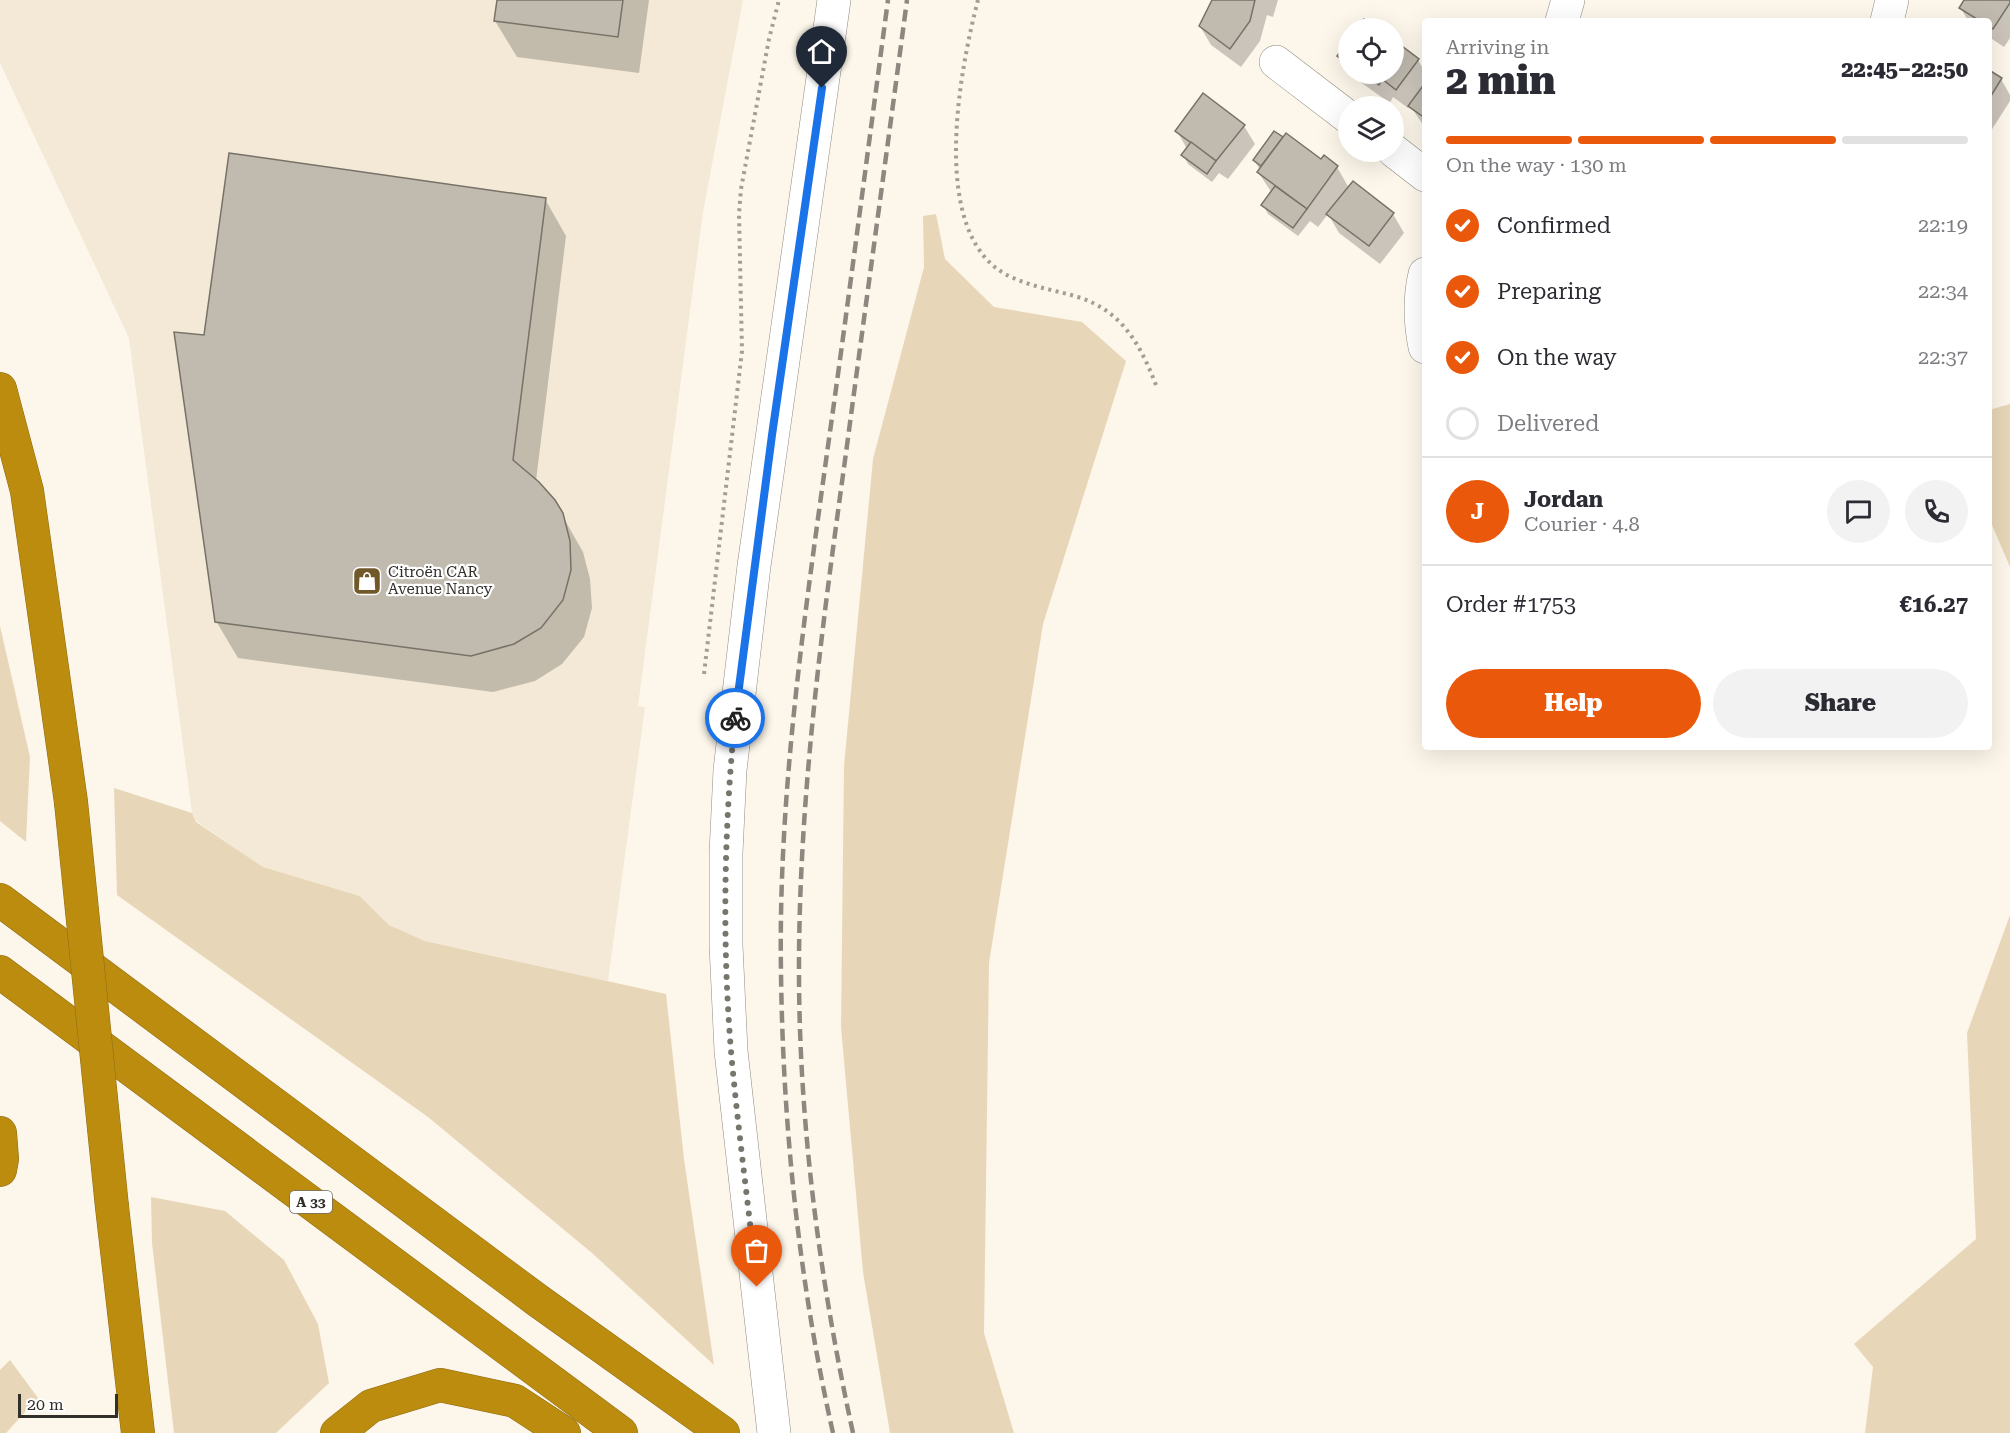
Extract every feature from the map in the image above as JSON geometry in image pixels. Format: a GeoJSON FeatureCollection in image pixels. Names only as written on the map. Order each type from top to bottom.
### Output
{"type":"FeatureCollection","features":[{"type":"Feature","properties":{"kind":"highway"},"geometry":{"type":"LineString","coordinates":[[0,388],[27,491],[71,802],[112,1207],[138,1433]]}},
{"type":"Feature","properties":{"kind":"highway"},"geometry":{"type":"LineString","coordinates":[[0,900],[537,1300],[723,1433]]}},
{"type":"Feature","properties":{"kind":"highway","name":"A 33"},"geometry":{"type":"LineString","coordinates":[[0,972],[621,1433]]}},
{"type":"Feature","properties":{"kind":"highway"},"geometry":{"type":"LineString","coordinates":[[0,1133],[0,1170]]}},
{"type":"Feature","properties":{"kind":"highway"},"geometry":{"type":"LineString","coordinates":[[337,1433],[371,1406],[440,1385],[515,1401],[564,1433]]}},
{"type":"Feature","properties":{"kind":"main road"},"geometry":{"type":"LineString","coordinates":[[772,1419],[731,1051],[726,945],[729,794],[737,701],[755,554],[834,0]]}},
{"type":"Feature","properties":{"kind":"main road"},"geometry":{"type":"LineString","coordinates":[[1563,18],[1568,0]]}},
{"type":"Feature","properties":{"kind":"main road"},"geometry":{"type":"LineString","coordinates":[[1888,18],[1892,0]]}},
{"type":"Feature","properties":{"kind":"main road"},"geometry":{"type":"LineString","coordinates":[[1276,62],[1338,109]]}},
{"type":"Feature","properties":{"kind":"main road"},"geometry":{"type":"LineString","coordinates":[[1404,159],[1422,173]]}},
{"type":"Feature","properties":{"kind":"main road"},"geometry":{"type":"LineString","coordinates":[[1422,291],[1420,326],[1422,334]]}},
{"type":"Feature","properties":{"kind":"path"},"geometry":{"type":"LineString","coordinates":[[978,0],[957,97],[955,146],[961,197],[972,241],[990,263],[1008,276],[1041,288],[1078,297],[1116,316],[1134,337],[1156,385]]}},
{"type":"Feature","properties":{"kind":"shaded area"},"geometry":{"type":"Polygon","coordinates":[[[0,0],[743,0],[703,212],[638,706],[645,707],[608,981],[425,941],[389,925],[360,896],[263,867],[196,821],[192,813],[129,338],[0,63],[0,0]]]}},
{"type":"Feature","properties":{"kind":"shaded area"},"geometry":{"type":"Polygon","coordinates":[[[936,214],[945,259],[994,307],[1082,322],[1126,361],[1043,624],[989,963],[984,1333],[1014,1433],[890,1433],[863,1272],[841,1027],[844,766],[873,459],[924,267],[923,216],[936,214]]]}},
{"type":"Feature","properties":{"kind":"shaded area"},"geometry":{"type":"Polygon","coordinates":[[[2010,404],[2010,567],[1992,525],[1992,409],[2010,404]]]}},
{"type":"Feature","properties":{"kind":"shaded area"},"geometry":{"type":"Polygon","coordinates":[[[0,626],[30,757],[26,842],[0,821],[0,626]]]}},
{"type":"Feature","properties":{"kind":"shaded area"},"geometry":{"type":"Polygon","coordinates":[[[114,788],[192,813],[196,822],[263,867],[360,896],[389,925],[425,941],[666,994],[684,1159],[714,1365],[592,1253],[428,1117],[117,895],[114,788]]]}},
{"type":"Feature","properties":{"kind":"shaded area"},"geometry":{"type":"Polygon","coordinates":[[[2010,915],[2010,1433],[1865,1433],[1873,1367],[1854,1344],[1976,1239],[1967,1033],[2010,915]]]}},
{"type":"Feature","properties":{"kind":"shaded area"},"geometry":{"type":"Polygon","coordinates":[[[151,1197],[225,1211],[284,1260],[318,1324],[329,1383],[276,1433],[174,1433],[152,1243],[151,1197]]]}},
{"type":"Feature","properties":{"kind":"shaded area"},"geometry":{"type":"Polygon","coordinates":[[[10,1360],[38,1398],[6,1433],[0,1433],[0,1370],[10,1360]]]}},
{"type":"Feature","properties":{"kind":"building"},"geometry":{"type":"Polygon","coordinates":[[[497,0],[623,0],[618,37],[494,21],[497,0]]]}},
{"type":"Feature","properties":{"kind":"building"},"geometry":{"type":"Polygon","coordinates":[[[1212,0],[1255,0],[1250,21],[1230,49],[1199,26],[1212,0]]]}},
{"type":"Feature","properties":{"kind":"building"},"geometry":{"type":"Polygon","coordinates":[[[1964,0],[2010,0],[1993,29],[1992,18],[1975,18],[1959,8],[1964,0]]]}},
{"type":"Feature","properties":{"kind":"building"},"geometry":{"type":"Polygon","coordinates":[[[1404,48],[1419,59],[1404,79],[1404,48]]]}},
{"type":"Feature","properties":{"kind":"building"},"geometry":{"type":"Polygon","coordinates":[[[1992,72],[2002,78],[1992,94],[1992,72]]]}},
{"type":"Feature","properties":{"kind":"building"},"geometry":{"type":"Polygon","coordinates":[[[1388,84],[1400,84],[1396,90],[1388,84]]]}},
{"type":"Feature","properties":{"kind":"building"},"geometry":{"type":"Polygon","coordinates":[[[1422,87],[1422,116],[1408,106],[1422,87]]]}},
{"type":"Feature","properties":{"kind":"building"},"geometry":{"type":"Polygon","coordinates":[[[1203,93],[1245,125],[1216,161],[1175,131],[1203,93]]]}},
{"type":"Feature","properties":{"kind":"building"},"geometry":{"type":"Polygon","coordinates":[[[1274,131],[1283,137],[1261,166],[1253,160],[1274,131]]]}},
{"type":"Feature","properties":{"kind":"building"},"geometry":{"type":"Polygon","coordinates":[[[1286,133],[1321,159],[1324,155],[1338,166],[1307,209],[1257,172],[1286,133]]]}},
{"type":"Feature","properties":{"kind":"building"},"geometry":{"type":"Polygon","coordinates":[[[1191,142],[1216,161],[1207,174],[1181,155],[1191,142]]]}},
{"type":"Feature","properties":{"kind":"building"},"geometry":{"type":"Polygon","coordinates":[[[229,153],[546,198],[513,460],[539,482],[555,500],[563,513],[570,541],[571,570],[563,600],[541,628],[514,644],[471,656],[215,622],[174,332],[204,335],[229,153]]]}},
{"type":"Feature","properties":{"kind":"building"},"geometry":{"type":"Polygon","coordinates":[[[1353,181],[1394,213],[1369,246],[1326,214],[1353,181]]]}},
{"type":"Feature","properties":{"kind":"building"},"geometry":{"type":"Polygon","coordinates":[[[1275,186],[1307,209],[1293,228],[1261,205],[1275,186]]]}},
{"type":"Feature","properties":{"kind":"railway"},"geometry":{"type":"LineString","coordinates":[[833,1433],[802,1262],[789,1147],[782,1031],[781,907],[794,708],[888,0]]}},
{"type":"Feature","properties":{"kind":"railway"},"geometry":{"type":"LineString","coordinates":[[853,1433],[830,1315],[807,1137],[800,1018],[800,895],[808,768],[821,642],[907,0]]}},
{"type":"Feature","properties":{"kind":"way so far"},"geometry":{"type":"LineString","coordinates":[[735,718],[726,853],[726,945],[731,1051],[757,1287]]}},
{"type":"Feature","properties":{"kind":"place","name":"Citroën CAR Avenue Nancy"},"geometry":{"type":"Point","coordinates":[367,581]}},
{"type":"Feature","properties":{"kind":"route"},"geometry":{"type":"LineString","coordinates":[[735,718],[772,435],[822,88]]}}]}
